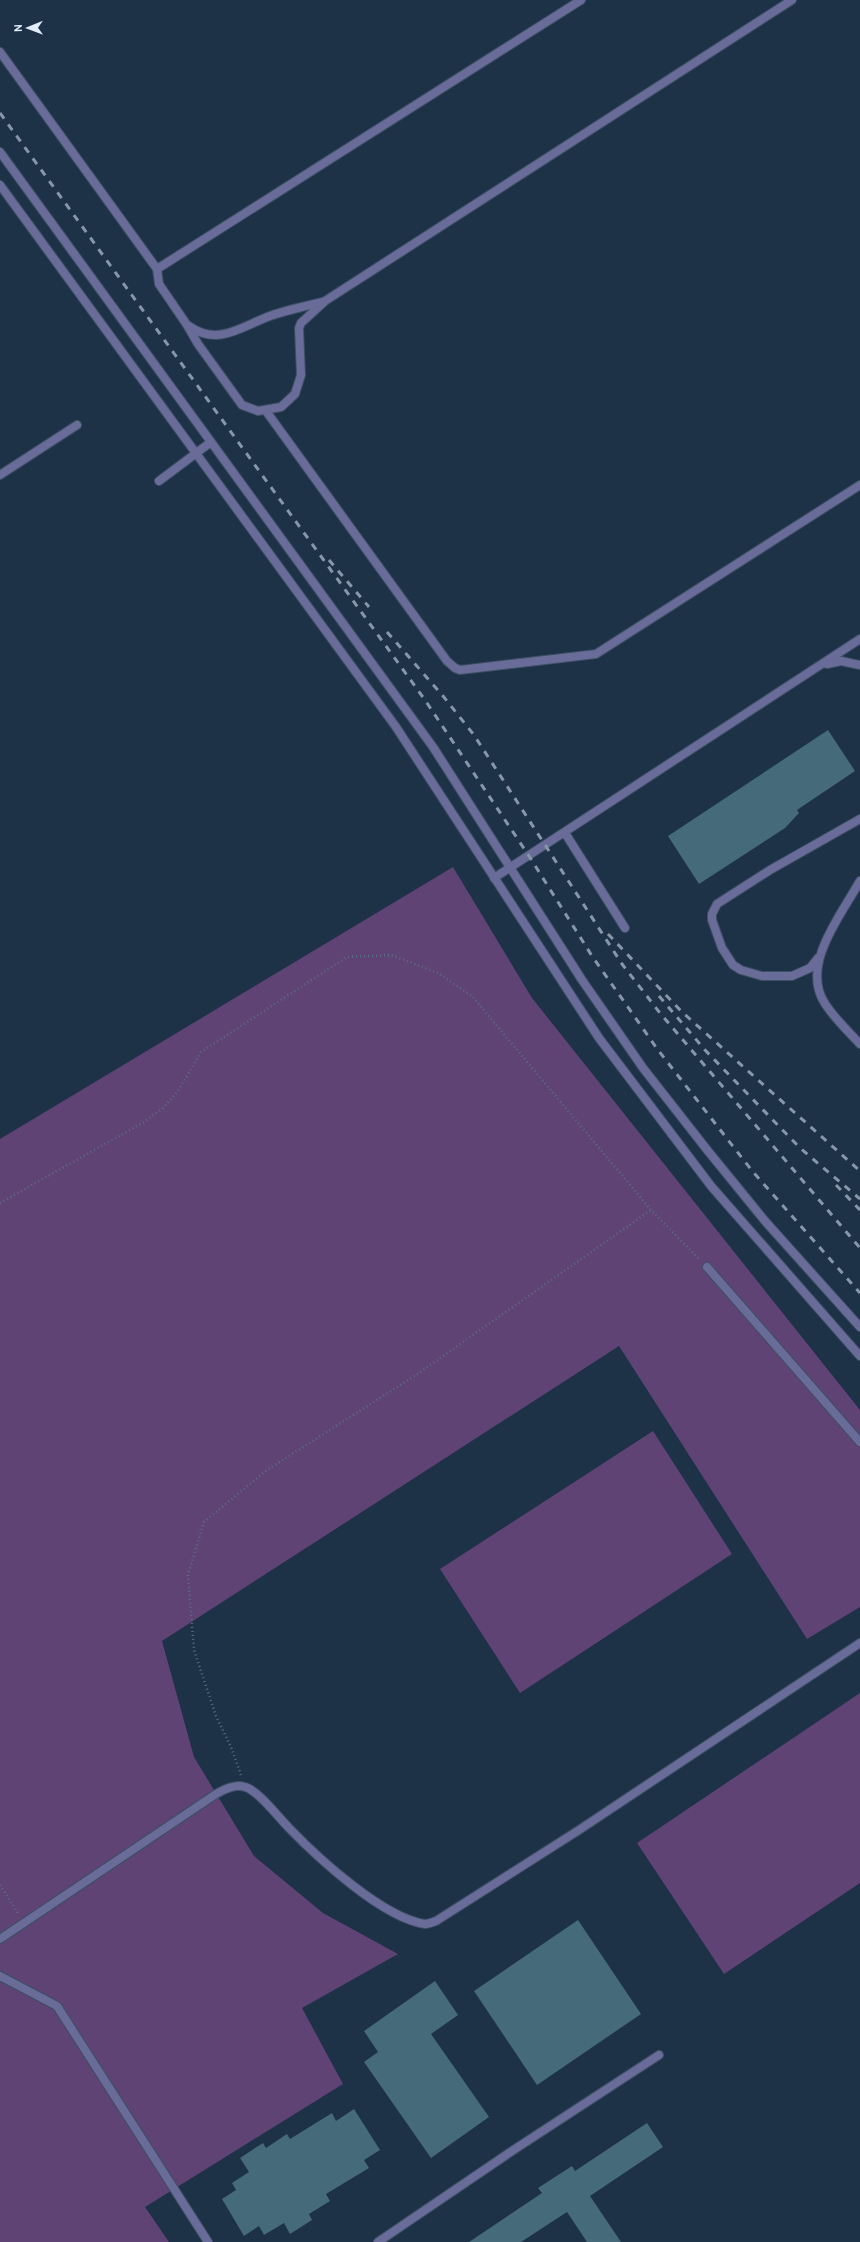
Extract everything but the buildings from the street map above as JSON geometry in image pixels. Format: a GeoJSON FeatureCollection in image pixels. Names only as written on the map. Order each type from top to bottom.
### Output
{"type":"FeatureCollection","features":[{"type":"Feature","properties":{"kind":"lane"},"geometry":{"type":"LineString","coordinates":[[157,269],[581,0]]}},
{"type":"Feature","properties":{"kind":"lane"},"geometry":{"type":"LineString","coordinates":[[0,52],[157,269],[159,284],[187,324],[198,344],[242,404],[248,408],[266,411],[281,407],[295,394],[301,375],[299,328],[301,322],[325,301],[792,0]]}},
{"type":"Feature","properties":{"kind":"lane"},"geometry":{"type":"LineString","coordinates":[[0,152],[433,747],[586,986],[675,1110],[765,1221],[860,1327]]}},
{"type":"Feature","properties":{"kind":"lane"},"geometry":{"type":"LineString","coordinates":[[0,185],[396,727],[599,1038],[676,1141],[746,1226],[860,1356]]}},
{"type":"Feature","properties":{"kind":"lane"},"geometry":{"type":"LineString","coordinates":[[187,324],[205,334],[223,336],[267,317],[325,301]]}},
{"type":"Feature","properties":{"kind":"lane"},"geometry":{"type":"LineString","coordinates":[[266,411],[447,662],[454,668],[460,670],[596,654],[860,485]]}},
{"type":"Feature","properties":{"kind":"lane"},"geometry":{"type":"LineString","coordinates":[[0,476],[77,426]]}},
{"type":"Feature","properties":{"kind":"lane"},"geometry":{"type":"LineString","coordinates":[[159,481],[212,442]]}},
{"type":"Feature","properties":{"kind":"lane"},"geometry":{"type":"LineString","coordinates":[[494,878],[860,640]]}},
{"type":"Feature","properties":{"kind":"lane"},"geometry":{"type":"LineString","coordinates":[[815,668],[840,661],[860,665]]}},
{"type":"Feature","properties":{"kind":"lane"},"geometry":{"type":"LineString","coordinates":[[860,819],[770,870],[717,904],[713,909],[712,920],[722,948],[733,965],[741,970],[762,976],[792,976],[810,968],[818,958],[860,881]]}},
{"type":"Feature","properties":{"kind":"lane"},"geometry":{"type":"LineString","coordinates":[[565,833],[625,928]]}},
{"type":"Feature","properties":{"kind":"lane"},"geometry":{"type":"LineString","coordinates":[[818,958],[816,971],[819,993],[831,1012],[860,1044]]}},
{"type":"Feature","properties":{"kind":"lane"},"geometry":{"type":"LineString","coordinates":[[707,1266],[860,1442]]}},
{"type":"Feature","properties":{"kind":"lane"},"geometry":{"type":"LineString","coordinates":[[0,1939],[216,1794],[232,1786],[246,1787],[259,1797],[336,1873],[372,1899],[407,1919],[426,1924],[436,1921],[579,1830],[860,1643]]}},
{"type":"Feature","properties":{"kind":"lane"},"geometry":{"type":"LineString","coordinates":[[0,1976],[57,2006],[208,2242]]}},
{"type":"Feature","properties":{"kind":"lane"},"geometry":{"type":"LineString","coordinates":[[378,2242],[515,2149],[659,2055]]}},
{"type":"Feature","properties":{"kind":"path"},"geometry":{"type":"LineString","coordinates":[[0,1203],[144,1122],[163,1108],[178,1091],[201,1052],[311,982],[329,968],[347,957],[391,955],[438,973],[472,996],[651,1210],[707,1266]]}},
{"type":"Feature","properties":{"kind":"path"},"geometry":{"type":"LineString","coordinates":[[246,1787],[231,1747],[216,1716],[194,1650],[188,1575],[204,1522],[268,1470],[416,1375],[651,1210]]}},
{"type":"Feature","properties":{"kind":"path"},"geometry":{"type":"LineString","coordinates":[[0,1885],[25,1923]]}},
{"type":"Feature","properties":{"kind":"shaded area"},"geometry":{"type":"Polygon","coordinates":[[[453,867],[532,998],[860,1410],[860,1607],[807,1639],[619,1346],[162,1641],[194,1757],[254,1856],[323,1913],[398,1954],[302,2008],[343,2084],[145,2207],[169,2242],[0,2242],[0,1139],[453,867]]]}},
{"type":"Feature","properties":{"kind":"shaded area"},"geometry":{"type":"Polygon","coordinates":[[[653,1431],[732,1554],[520,1693],[440,1569],[653,1431]]]}},
{"type":"Feature","properties":{"kind":"shaded area"},"geometry":{"type":"Polygon","coordinates":[[[860,1693],[860,1883],[724,1974],[637,1843],[860,1693]]]}},
{"type":"Feature","properties":{"kind":"railway"},"geometry":{"type":"LineString","coordinates":[[0,113],[425,700],[529,856],[592,956],[658,1050],[753,1172],[860,1293]]}},
{"type":"Feature","properties":{"kind":"railway"},"geometry":{"type":"LineString","coordinates":[[329,560],[369,607]]}},
{"type":"Feature","properties":{"kind":"railway"},"geometry":{"type":"LineString","coordinates":[[387,632],[443,696],[474,735],[622,964],[660,1013],[860,1248]]}},
{"type":"Feature","properties":{"kind":"railway"},"geometry":{"type":"LineString","coordinates":[[608,934],[682,1012],[860,1171]]}},
{"type":"Feature","properties":{"kind":"railway"},"geometry":{"type":"LineString","coordinates":[[659,996],[705,1050],[800,1148],[860,1199]]}},
{"type":"Feature","properties":{"kind":"railway"},"geometry":{"type":"LineString","coordinates":[[836,1185],[860,1210]]}}]}
